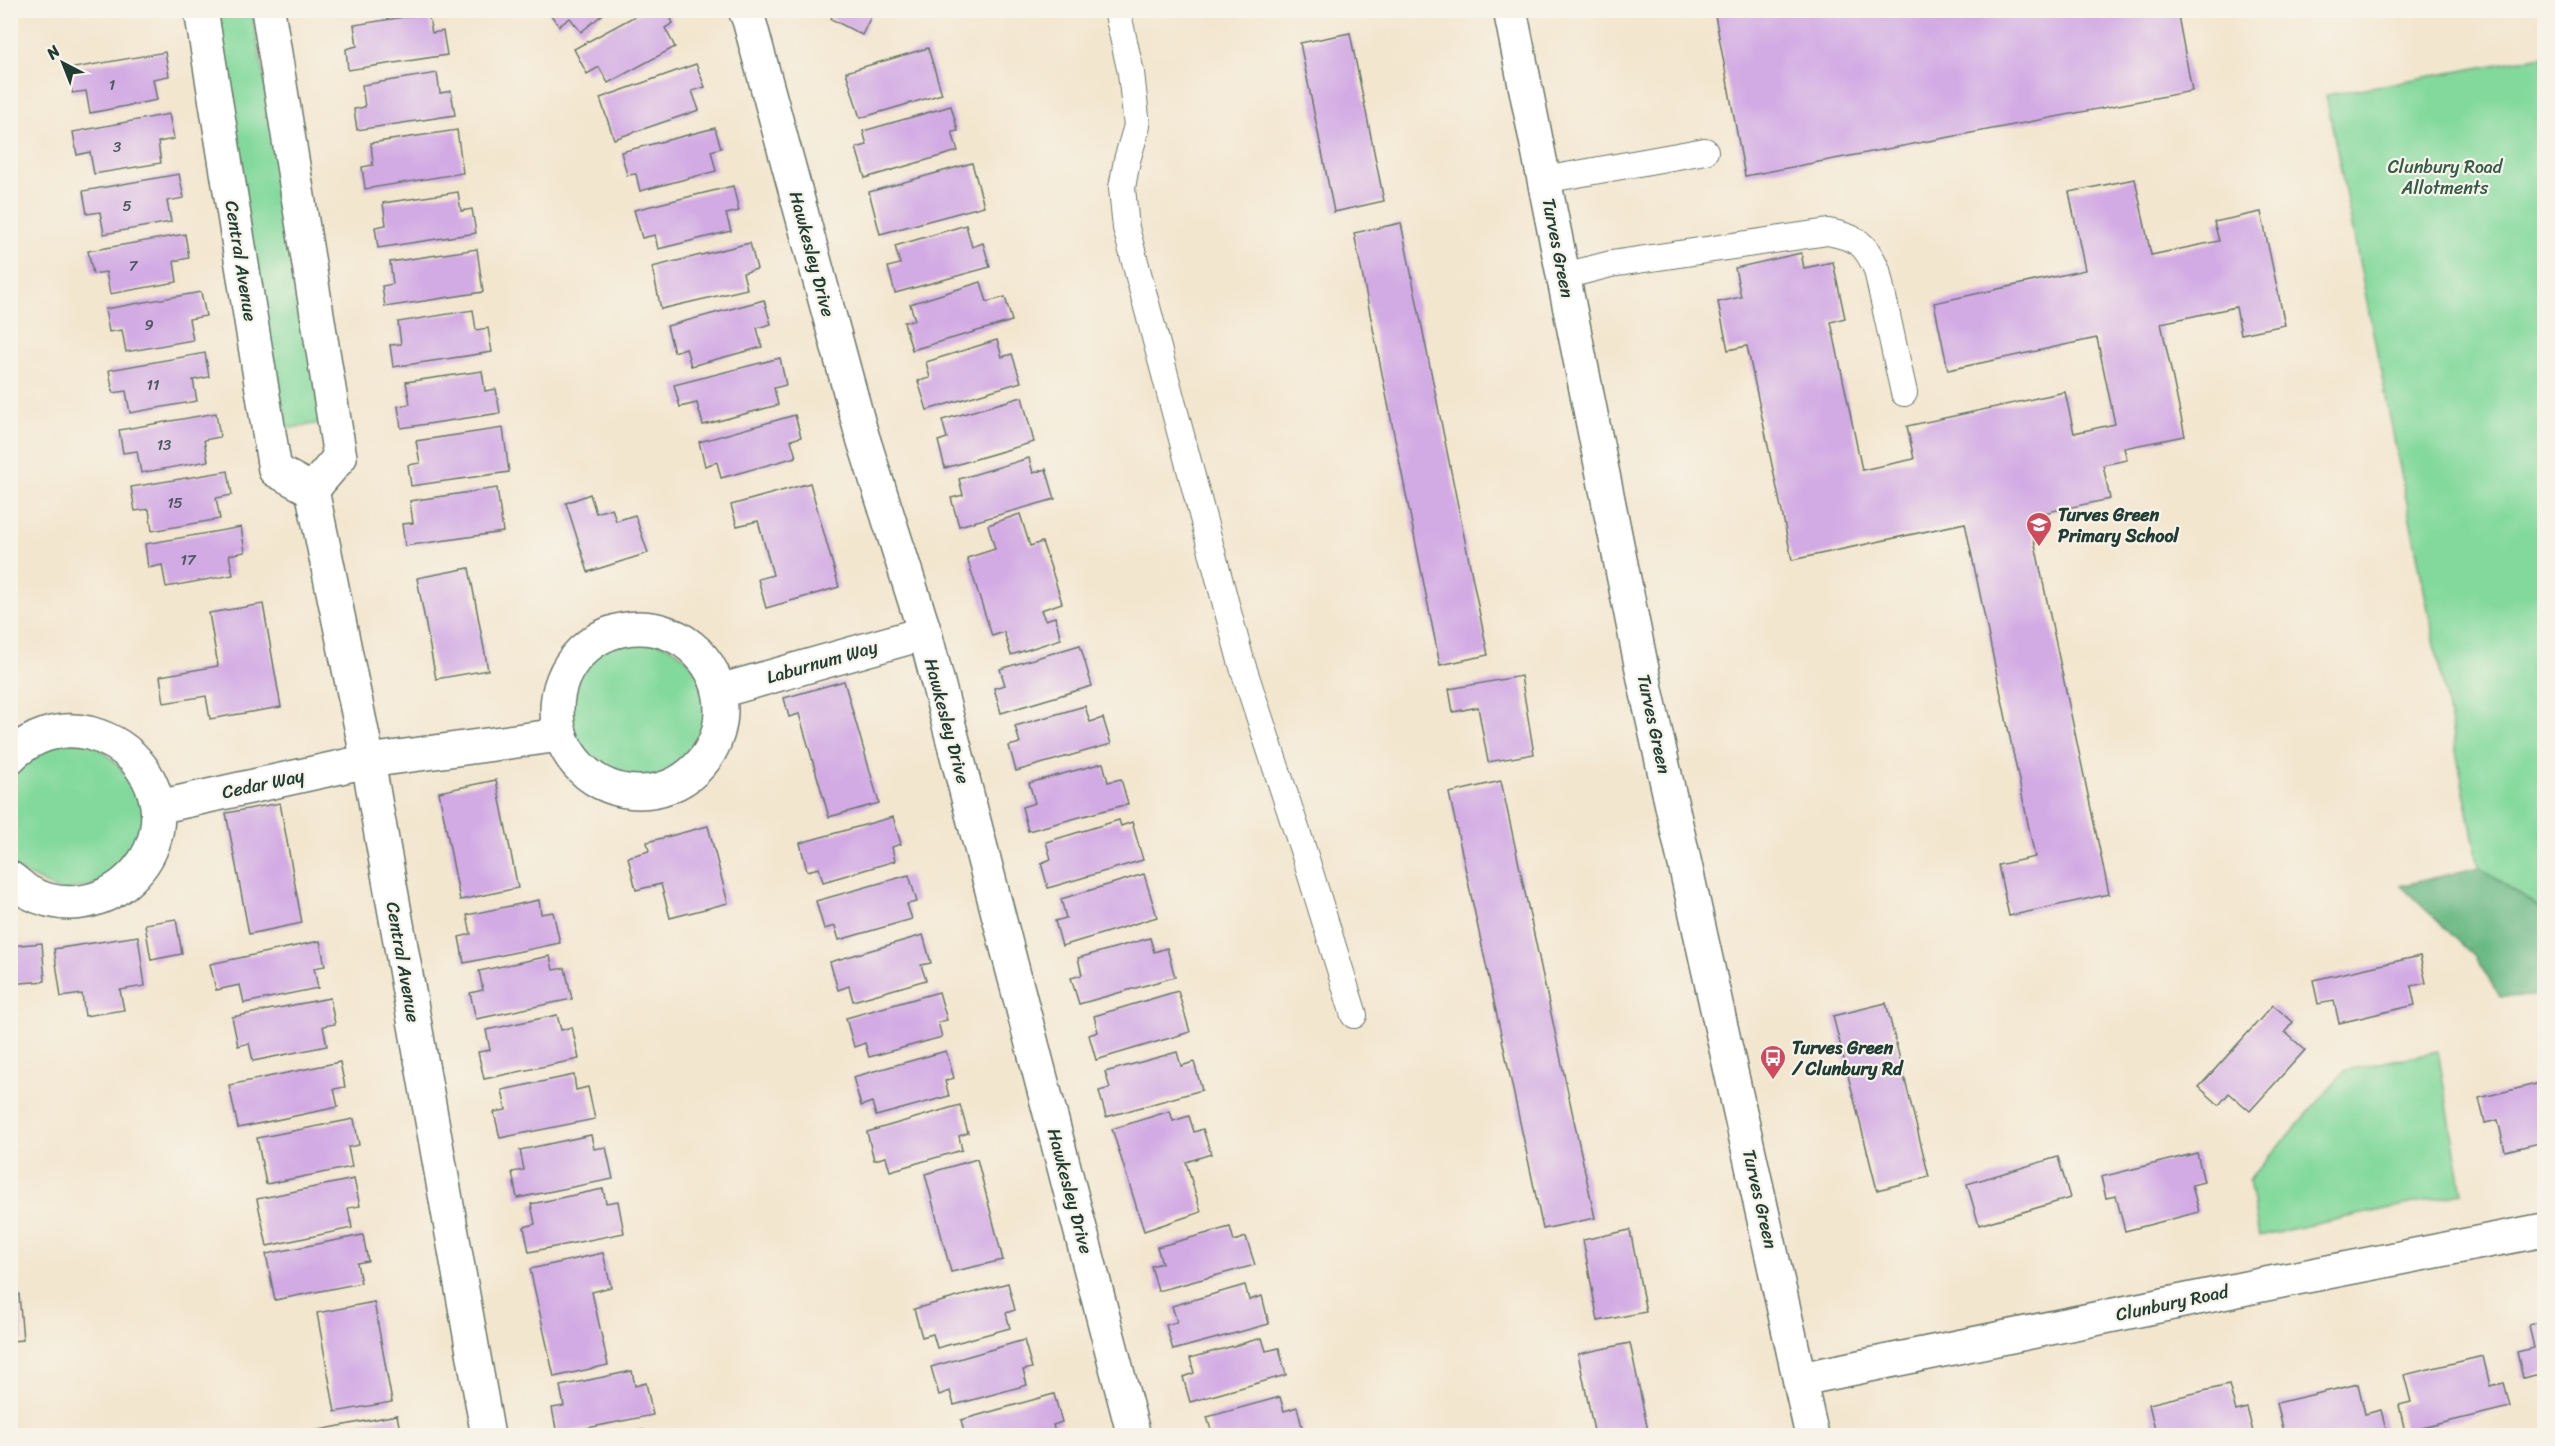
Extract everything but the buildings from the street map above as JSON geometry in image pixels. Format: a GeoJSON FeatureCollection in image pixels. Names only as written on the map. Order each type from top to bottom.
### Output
{"type":"FeatureCollection","features":[{"type":"Feature","properties":{"kind":"street","name":"Central Avenue"},"geometry":{"type":"LineString","coordinates":[[201,10],[275,470],[312,490],[368,761],[488,1436]]}},
{"type":"Feature","properties":{"kind":"street"},"geometry":{"type":"LineString","coordinates":[[268,10],[340,457],[312,490]]}},
{"type":"Feature","properties":{"kind":"street","name":"Hawkesley Drive"},"geometry":{"type":"LineString","coordinates":[[745,10],[861,432],[925,633],[1134,1436]]}},
{"type":"Feature","properties":{"kind":"street","name":"Turves Green"},"geometry":{"type":"LineString","coordinates":[[1510,10],[1646,689],[1812,1436]]}},
{"type":"Feature","properties":{"kind":"street"},"geometry":{"type":"LineString","coordinates":[[644,627],[670,633],[692,646],[710,667],[720,691],[722,720],[714,746],[697,769],[674,786],[646,793],[618,791],[593,780],[572,760],[560,735],[556,709],[560,683],[573,659],[593,642],[617,631],[644,627]]}},
{"type":"Feature","properties":{"kind":"street","name":"Laburnum Way"},"geometry":{"type":"LineString","coordinates":[[720,691],[925,633]]}},
{"type":"Feature","properties":{"kind":"street"},"geometry":{"type":"LineString","coordinates":[[10,757],[21,747],[48,733],[78,730],[107,738],[132,754],[150,779],[158,807],[156,834],[147,860],[129,881],[106,896],[80,903],[53,901],[27,892],[10,878]]}},
{"type":"Feature","properties":{"kind":"street"},"geometry":{"type":"LineString","coordinates":[[368,761],[560,735]]}},
{"type":"Feature","properties":{"kind":"street","name":"Cedar Way"},"geometry":{"type":"LineString","coordinates":[[158,807],[368,761]]}},
{"type":"Feature","properties":{"kind":"street","name":"Clunbury Road"},"geometry":{"type":"LineString","coordinates":[[1801,1379],[2544,1230]]}},
{"type":"Feature","properties":{"kind":"lane"},"geometry":{"type":"LineString","coordinates":[[1117,10],[1131,73],[1137,126],[1122,188],[1125,228],[1241,661],[1354,1015]]}},
{"type":"Feature","properties":{"kind":"lane"},"geometry":{"type":"LineString","coordinates":[[1544,180],[1705,151]]}},
{"type":"Feature","properties":{"kind":"lane"},"geometry":{"type":"LineString","coordinates":[[1564,276],[1611,264],[1828,232],[1850,236],[1869,251],[1877,270],[1904,393]]}},
{"type":"Feature","properties":{"kind":"green space"},"geometry":{"type":"Polygon","coordinates":[[[219,11],[252,11],[326,422],[275,431],[219,11]]]}},
{"type":"Feature","properties":{"kind":"green space","name":"Clunbury Road Allotments"},"geometry":{"type":"Polygon","coordinates":[[[2544,56],[2544,911],[2479,867],[2326,95],[2544,56]]]}},
{"type":"Feature","properties":{"kind":"green space"},"geometry":{"type":"Polygon","coordinates":[[[638,640],[665,646],[688,661],[703,684],[709,711],[703,738],[688,761],[665,776],[638,782],[611,776],[588,761],[573,738],[567,711],[573,684],[588,661],[611,646],[638,640]]]}},
{"type":"Feature","properties":{"kind":"green space"},"geometry":{"type":"Polygon","coordinates":[[[94,741],[145,793],[143,843],[110,881],[61,892],[16,869],[11,861],[10,769],[45,743],[94,741]]]}},
{"type":"Feature","properties":{"kind":"green space"},"geometry":{"type":"Polygon","coordinates":[[[2479,867],[2544,911],[2544,996],[2500,997],[2475,957],[2401,886],[2479,867]]]}},
{"type":"Feature","properties":{"kind":"green space"},"geometry":{"type":"Polygon","coordinates":[[[2438,1051],[2462,1193],[2259,1236],[2249,1180],[2346,1070],[2438,1051]]]}},
{"type":"Feature","properties":{"kind":"place","name":"Turves Green Primary School"},"geometry":{"type":"Point","coordinates":[2039,548]}},
{"type":"Feature","properties":{"kind":"place","name":"Turves Green / Clunbury Rd"},"geometry":{"type":"Point","coordinates":[1773,1081]}}]}
